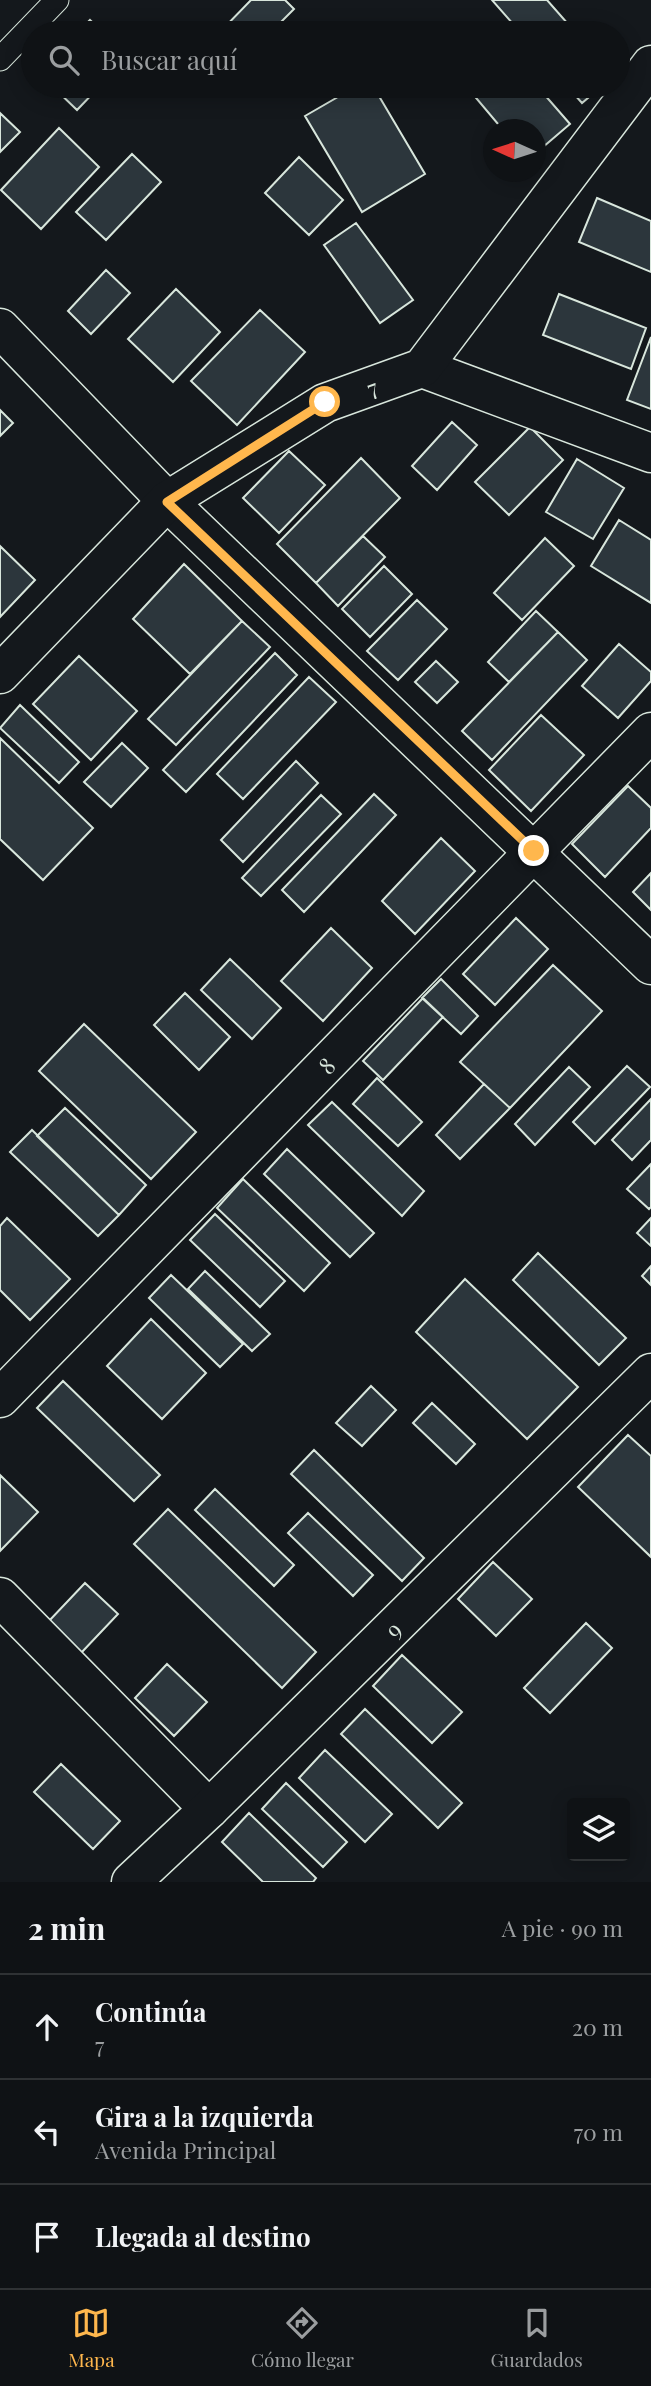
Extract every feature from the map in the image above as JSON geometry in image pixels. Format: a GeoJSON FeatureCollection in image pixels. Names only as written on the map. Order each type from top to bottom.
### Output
{"type":"FeatureCollection","features":[{"type":"Feature","properties":{"kind":"street"},"geometry":{"type":"LineString","coordinates":[[630,93],[651,65]]}},
{"type":"Feature","properties":{"kind":"street"},"geometry":{"type":"LineString","coordinates":[[626,98],[422,368],[651,453]]}},
{"type":"Feature","properties":{"kind":"street"},"geometry":{"type":"LineString","coordinates":[[0,328],[167,502],[651,965]]}},
{"type":"Feature","properties":{"kind":"street","name":"7"},"geometry":{"type":"LineString","coordinates":[[0,674],[167,502],[325,402],[422,368]]}},
{"type":"Feature","properties":{"kind":"street","name":"8"},"geometry":{"type":"LineString","coordinates":[[0,1398],[651,732]]}},
{"type":"Feature","properties":{"kind":"street","name":"9"},"geometry":{"type":"LineString","coordinates":[[131,1882],[209,1809],[651,1373]]}},
{"type":"Feature","properties":{"kind":"street"},"geometry":{"type":"LineString","coordinates":[[0,1597],[209,1809]]}},
{"type":"Feature","properties":{"kind":"lane"},"geometry":{"type":"LineString","coordinates":[[37,21],[57,0]]}},
{"type":"Feature","properties":{"kind":"lane"},"geometry":{"type":"LineString","coordinates":[[0,59],[21,37]]}},
{"type":"Feature","properties":{"kind":"building"},"geometry":{"type":"Polygon","coordinates":[[[251,0],[285,0],[294,9],[282,21],[231,21],[251,0]]]}},
{"type":"Feature","properties":{"kind":"building"},"geometry":{"type":"Polygon","coordinates":[[[492,0],[547,0],[565,21],[510,21],[492,0]]]}},
{"type":"Feature","properties":{"kind":"building"},"geometry":{"type":"Polygon","coordinates":[[[64,98],[88,98],[77,110],[64,98]]]}},
{"type":"Feature","properties":{"kind":"building"},"geometry":{"type":"Polygon","coordinates":[[[336,98],[380,98],[425,174],[362,212],[305,116],[336,98]]]}},
{"type":"Feature","properties":{"kind":"building"},"geometry":{"type":"Polygon","coordinates":[[[476,98],[547,98],[570,124],[546,144],[546,119],[494,119],[476,98]]]}},
{"type":"Feature","properties":{"kind":"building"},"geometry":{"type":"Polygon","coordinates":[[[0,113],[20,132],[0,152],[0,113]]]}},
{"type":"Feature","properties":{"kind":"building"},"geometry":{"type":"Polygon","coordinates":[[[59,128],[99,167],[41,229],[1,190],[59,128]]]}},
{"type":"Feature","properties":{"kind":"building"},"geometry":{"type":"Polygon","coordinates":[[[132,154],[161,182],[106,240],[76,212],[132,154]]]}},
{"type":"Feature","properties":{"kind":"building"},"geometry":{"type":"Polygon","coordinates":[[[299,157],[343,200],[309,235],[265,193],[299,157]]]}},
{"type":"Feature","properties":{"kind":"building"},"geometry":{"type":"Polygon","coordinates":[[[597,198],[651,221],[651,272],[579,242],[597,198]]]}},
{"type":"Feature","properties":{"kind":"building"},"geometry":{"type":"Polygon","coordinates":[[[356,223],[413,300],[380,323],[324,245],[356,223]]]}},
{"type":"Feature","properties":{"kind":"building"},"geometry":{"type":"Polygon","coordinates":[[[106,270],[130,293],[91,334],[68,311],[106,270]]]}},
{"type":"Feature","properties":{"kind":"building"},"geometry":{"type":"Polygon","coordinates":[[[176,289],[220,332],[173,382],[128,339],[176,289]]]}},
{"type":"Feature","properties":{"kind":"building"},"geometry":{"type":"Polygon","coordinates":[[[559,294],[646,328],[631,369],[543,335],[559,294]]]}},
{"type":"Feature","properties":{"kind":"building"},"geometry":{"type":"Polygon","coordinates":[[[260,310],[305,352],[237,425],[191,381],[260,310]]]}},
{"type":"Feature","properties":{"kind":"building"},"geometry":{"type":"Polygon","coordinates":[[[651,337],[651,409],[627,400],[651,337]]]}},
{"type":"Feature","properties":{"kind":"building"},"geometry":{"type":"Polygon","coordinates":[[[0,410],[13,423],[0,436],[0,410]]]}},
{"type":"Feature","properties":{"kind":"building"},"geometry":{"type":"Polygon","coordinates":[[[452,422],[477,445],[437,490],[412,466],[452,422]]]}},
{"type":"Feature","properties":{"kind":"building"},"geometry":{"type":"Polygon","coordinates":[[[530,427],[563,460],[509,515],[475,482],[530,427]]]}},
{"type":"Feature","properties":{"kind":"building"},"geometry":{"type":"Polygon","coordinates":[[[289,451],[325,485],[279,533],[243,498],[289,451]]]}},
{"type":"Feature","properties":{"kind":"building"},"geometry":{"type":"Polygon","coordinates":[[[361,458],[400,498],[316,583],[277,544],[361,458]]]}},
{"type":"Feature","properties":{"kind":"building"},"geometry":{"type":"Polygon","coordinates":[[[577,459],[624,488],[593,539],[546,512],[577,459]]]}},
{"type":"Feature","properties":{"kind":"building"},"geometry":{"type":"Polygon","coordinates":[[[619,520],[651,540],[651,603],[591,566],[619,520]]]}},
{"type":"Feature","properties":{"kind":"building"},"geometry":{"type":"Polygon","coordinates":[[[363,536],[385,557],[338,606],[316,583],[363,536]]]}},
{"type":"Feature","properties":{"kind":"building"},"geometry":{"type":"Polygon","coordinates":[[[545,538],[574,566],[522,620],[494,593],[545,538]]]}},
{"type":"Feature","properties":{"kind":"building"},"geometry":{"type":"Polygon","coordinates":[[[0,546],[35,580],[0,617],[0,546]]]}},
{"type":"Feature","properties":{"kind":"building"},"geometry":{"type":"Polygon","coordinates":[[[184,564],[242,621],[190,674],[133,619],[184,564]]]}},
{"type":"Feature","properties":{"kind":"building"},"geometry":{"type":"Polygon","coordinates":[[[384,566],[412,594],[370,637],[342,609],[384,566]]]}},
{"type":"Feature","properties":{"kind":"building"},"geometry":{"type":"Polygon","coordinates":[[[417,600],[447,629],[398,680],[367,651],[417,600]]]}},
{"type":"Feature","properties":{"kind":"building"},"geometry":{"type":"Polygon","coordinates":[[[536,611],[558,632],[509,682],[488,662],[536,611]]]}},
{"type":"Feature","properties":{"kind":"building"},"geometry":{"type":"Polygon","coordinates":[[[242,621],[270,647],[176,745],[148,719],[242,621]]]}},
{"type":"Feature","properties":{"kind":"building"},"geometry":{"type":"Polygon","coordinates":[[[558,632],[587,660],[492,760],[462,731],[558,632]]]}},
{"type":"Feature","properties":{"kind":"building"},"geometry":{"type":"Polygon","coordinates":[[[619,644],[651,672],[651,681],[618,718],[582,686],[619,644]]]}},
{"type":"Feature","properties":{"kind":"building"},"geometry":{"type":"Polygon","coordinates":[[[275,653],[297,675],[186,792],[163,770],[275,653]]]}},
{"type":"Feature","properties":{"kind":"building"},"geometry":{"type":"Polygon","coordinates":[[[79,656],[137,711],[91,760],[33,704],[79,656]]]}},
{"type":"Feature","properties":{"kind":"building"},"geometry":{"type":"Polygon","coordinates":[[[436,661],[458,682],[437,703],[415,682],[436,661]]]}},
{"type":"Feature","properties":{"kind":"building"},"geometry":{"type":"Polygon","coordinates":[[[309,677],[336,702],[243,799],[217,774],[309,677]]]}},
{"type":"Feature","properties":{"kind":"building"},"geometry":{"type":"Polygon","coordinates":[[[20,705],[79,762],[59,783],[0,728],[20,705]]]}},
{"type":"Feature","properties":{"kind":"building"},"geometry":{"type":"Polygon","coordinates":[[[541,715],[584,755],[531,811],[489,770],[541,715]]]}},
{"type":"Feature","properties":{"kind":"building"},"geometry":{"type":"Polygon","coordinates":[[[0,738],[93,828],[43,880],[0,839],[0,738]]]}},
{"type":"Feature","properties":{"kind":"building"},"geometry":{"type":"Polygon","coordinates":[[[122,743],[148,768],[111,807],[84,782],[122,743]]]}},
{"type":"Feature","properties":{"kind":"building"},"geometry":{"type":"Polygon","coordinates":[[[296,761],[318,783],[243,862],[221,840],[296,761]]]}},
{"type":"Feature","properties":{"kind":"building"},"geometry":{"type":"Polygon","coordinates":[[[628,786],[651,808],[651,828],[605,877],[572,844],[628,786]]]}},
{"type":"Feature","properties":{"kind":"building"},"geometry":{"type":"Polygon","coordinates":[[[374,794],[396,815],[304,912],[282,890],[374,794]]]}},
{"type":"Feature","properties":{"kind":"building"},"geometry":{"type":"Polygon","coordinates":[[[321,795],[341,814],[261,896],[242,878],[321,795]]]}},
{"type":"Feature","properties":{"kind":"building"},"geometry":{"type":"Polygon","coordinates":[[[441,838],[475,871],[415,934],[382,901],[441,838]]]}},
{"type":"Feature","properties":{"kind":"building"},"geometry":{"type":"Polygon","coordinates":[[[651,873],[651,910],[633,892],[651,873]]]}},
{"type":"Feature","properties":{"kind":"building"},"geometry":{"type":"Polygon","coordinates":[[[516,918],[548,949],[495,1005],[463,974],[516,918]]]}},
{"type":"Feature","properties":{"kind":"building"},"geometry":{"type":"Polygon","coordinates":[[[331,928],[372,968],[323,1021],[281,981],[331,928]]]}},
{"type":"Feature","properties":{"kind":"building"},"geometry":{"type":"Polygon","coordinates":[[[230,959],[281,1008],[252,1039],[201,990],[230,959]]]}},
{"type":"Feature","properties":{"kind":"building"},"geometry":{"type":"Polygon","coordinates":[[[553,965],[602,1011],[510,1108],[460,1062],[553,965]]]}},
{"type":"Feature","properties":{"kind":"building"},"geometry":{"type":"Polygon","coordinates":[[[441,979],[478,1016],[461,1034],[422,998],[441,979]]]}},
{"type":"Feature","properties":{"kind":"building"},"geometry":{"type":"Polygon","coordinates":[[[185,993],[230,1037],[199,1070],[154,1025],[185,993]]]}},
{"type":"Feature","properties":{"kind":"building"},"geometry":{"type":"Polygon","coordinates":[[[423,998],[443,1017],[383,1080],[363,1061],[423,998]]]}},
{"type":"Feature","properties":{"kind":"building"},"geometry":{"type":"Polygon","coordinates":[[[84,1024],[196,1132],[151,1179],[39,1071],[84,1024]]]}},
{"type":"Feature","properties":{"kind":"building"},"geometry":{"type":"Polygon","coordinates":[[[627,1066],[650,1087],[595,1144],[573,1122],[627,1066]]]}},
{"type":"Feature","properties":{"kind":"building"},"geometry":{"type":"Polygon","coordinates":[[[569,1067],[590,1087],[535,1145],[515,1124],[569,1067]]]}},
{"type":"Feature","properties":{"kind":"building"},"geometry":{"type":"Polygon","coordinates":[[[377,1078],[422,1122],[398,1146],[353,1104],[377,1078]]]}},
{"type":"Feature","properties":{"kind":"building"},"geometry":{"type":"Polygon","coordinates":[[[484,1084],[510,1108],[460,1159],[436,1135],[484,1084]]]}},
{"type":"Feature","properties":{"kind":"building"},"geometry":{"type":"Polygon","coordinates":[[[651,1099],[651,1140],[632,1160],[612,1140],[651,1099]]]}},
{"type":"Feature","properties":{"kind":"building"},"geometry":{"type":"Polygon","coordinates":[[[332,1102],[424,1191],[402,1216],[308,1125],[332,1102]]]}},
{"type":"Feature","properties":{"kind":"building"},"geometry":{"type":"Polygon","coordinates":[[[65,1108],[146,1185],[119,1215],[37,1136],[65,1108]]]}},
{"type":"Feature","properties":{"kind":"building"},"geometry":{"type":"Polygon","coordinates":[[[32,1130],[119,1215],[98,1236],[10,1152],[32,1130]]]}},
{"type":"Feature","properties":{"kind":"building"},"geometry":{"type":"Polygon","coordinates":[[[287,1149],[374,1233],[350,1257],[264,1174],[287,1149]]]}},
{"type":"Feature","properties":{"kind":"building"},"geometry":{"type":"Polygon","coordinates":[[[651,1164],[651,1207],[649,1209],[627,1189],[651,1164]]]}},
{"type":"Feature","properties":{"kind":"building"},"geometry":{"type":"Polygon","coordinates":[[[243,1179],[330,1263],[304,1291],[217,1208],[243,1179]]]}},
{"type":"Feature","properties":{"kind":"building"},"geometry":{"type":"Polygon","coordinates":[[[215,1214],[285,1281],[260,1307],[190,1240],[215,1214]]]}},
{"type":"Feature","properties":{"kind":"building"},"geometry":{"type":"Polygon","coordinates":[[[7,1218],[70,1279],[30,1320],[0,1290],[0,1226],[7,1218]]]}},
{"type":"Feature","properties":{"kind":"building"},"geometry":{"type":"Polygon","coordinates":[[[651,1218],[651,1246],[637,1233],[651,1218]]]}},
{"type":"Feature","properties":{"kind":"building"},"geometry":{"type":"Polygon","coordinates":[[[538,1253],[626,1338],[599,1365],[513,1280],[538,1253]]]}},
{"type":"Feature","properties":{"kind":"building"},"geometry":{"type":"Polygon","coordinates":[[[651,1266],[651,1285],[642,1276],[651,1266]]]}},
{"type":"Feature","properties":{"kind":"building"},"geometry":{"type":"Polygon","coordinates":[[[205,1271],[270,1334],[252,1351],[188,1289],[205,1271]]]}},
{"type":"Feature","properties":{"kind":"building"},"geometry":{"type":"Polygon","coordinates":[[[171,1275],[243,1344],[220,1367],[149,1298],[171,1275]]]}},
{"type":"Feature","properties":{"kind":"building"},"geometry":{"type":"Polygon","coordinates":[[[465,1279],[578,1387],[527,1439],[416,1332],[465,1279]]]}},
{"type":"Feature","properties":{"kind":"building"},"geometry":{"type":"Polygon","coordinates":[[[151,1319],[206,1373],[162,1419],[107,1366],[151,1319]]]}},
{"type":"Feature","properties":{"kind":"building"},"geometry":{"type":"Polygon","coordinates":[[[63,1381],[160,1475],[134,1501],[37,1408],[63,1381]]]}},
{"type":"Feature","properties":{"kind":"building"},"geometry":{"type":"Polygon","coordinates":[[[371,1386],[396,1410],[362,1446],[336,1423],[371,1386]]]}},
{"type":"Feature","properties":{"kind":"building"},"geometry":{"type":"Polygon","coordinates":[[[432,1403],[475,1444],[456,1464],[413,1423],[432,1403]]]}},
{"type":"Feature","properties":{"kind":"building"},"geometry":{"type":"Polygon","coordinates":[[[628,1435],[651,1456],[651,1557],[578,1487],[628,1435]]]}},
{"type":"Feature","properties":{"kind":"building"},"geometry":{"type":"Polygon","coordinates":[[[314,1450],[424,1558],[402,1581],[291,1474],[314,1450]]]}},
{"type":"Feature","properties":{"kind":"building"},"geometry":{"type":"Polygon","coordinates":[[[0,1475],[38,1512],[0,1551],[0,1475]]]}},
{"type":"Feature","properties":{"kind":"building"},"geometry":{"type":"Polygon","coordinates":[[[215,1489],[294,1565],[274,1586],[195,1510],[215,1489]]]}},
{"type":"Feature","properties":{"kind":"building"},"geometry":{"type":"Polygon","coordinates":[[[168,1509],[316,1652],[282,1688],[134,1544],[168,1509]]]}},
{"type":"Feature","properties":{"kind":"building"},"geometry":{"type":"Polygon","coordinates":[[[308,1513],[373,1575],[353,1596],[288,1533],[308,1513]]]}},
{"type":"Feature","properties":{"kind":"building"},"geometry":{"type":"Polygon","coordinates":[[[493,1562],[532,1599],[496,1636],[458,1599],[493,1562]]]}},
{"type":"Feature","properties":{"kind":"building"},"geometry":{"type":"Polygon","coordinates":[[[85,1583],[118,1614],[81,1653],[48,1622],[85,1583]]]}},
{"type":"Feature","properties":{"kind":"building"},"geometry":{"type":"Polygon","coordinates":[[[586,1623],[612,1648],[550,1713],[524,1688],[586,1623]]]}},
{"type":"Feature","properties":{"kind":"building"},"geometry":{"type":"Polygon","coordinates":[[[402,1655],[462,1712],[432,1743],[373,1686],[402,1655]]]}},
{"type":"Feature","properties":{"kind":"building"},"geometry":{"type":"Polygon","coordinates":[[[167,1664],[207,1702],[174,1736],[135,1698],[167,1664]]]}},
{"type":"Feature","properties":{"kind":"building"},"geometry":{"type":"Polygon","coordinates":[[[365,1709],[462,1803],[438,1828],[341,1734],[365,1709]]]}},
{"type":"Feature","properties":{"kind":"building"},"geometry":{"type":"Polygon","coordinates":[[[325,1750],[392,1814],[365,1842],[299,1778],[325,1750]]]}},
{"type":"Feature","properties":{"kind":"building"},"geometry":{"type":"Polygon","coordinates":[[[61,1764],[120,1821],[93,1849],[34,1792],[61,1764]]]}},
{"type":"Feature","properties":{"kind":"building"},"geometry":{"type":"Polygon","coordinates":[[[286,1783],[347,1842],[323,1867],[262,1809],[286,1783]]]}},
{"type":"Feature","properties":{"kind":"building"},"geometry":{"type":"Polygon","coordinates":[[[249,1813],[316,1878],[313,1882],[263,1882],[222,1842],[249,1813]]]}},
{"type":"Feature","properties":{"kind":"route"},"geometry":{"type":"LineString","coordinates":[[325,402],[167,502],[534,851]]}}]}
